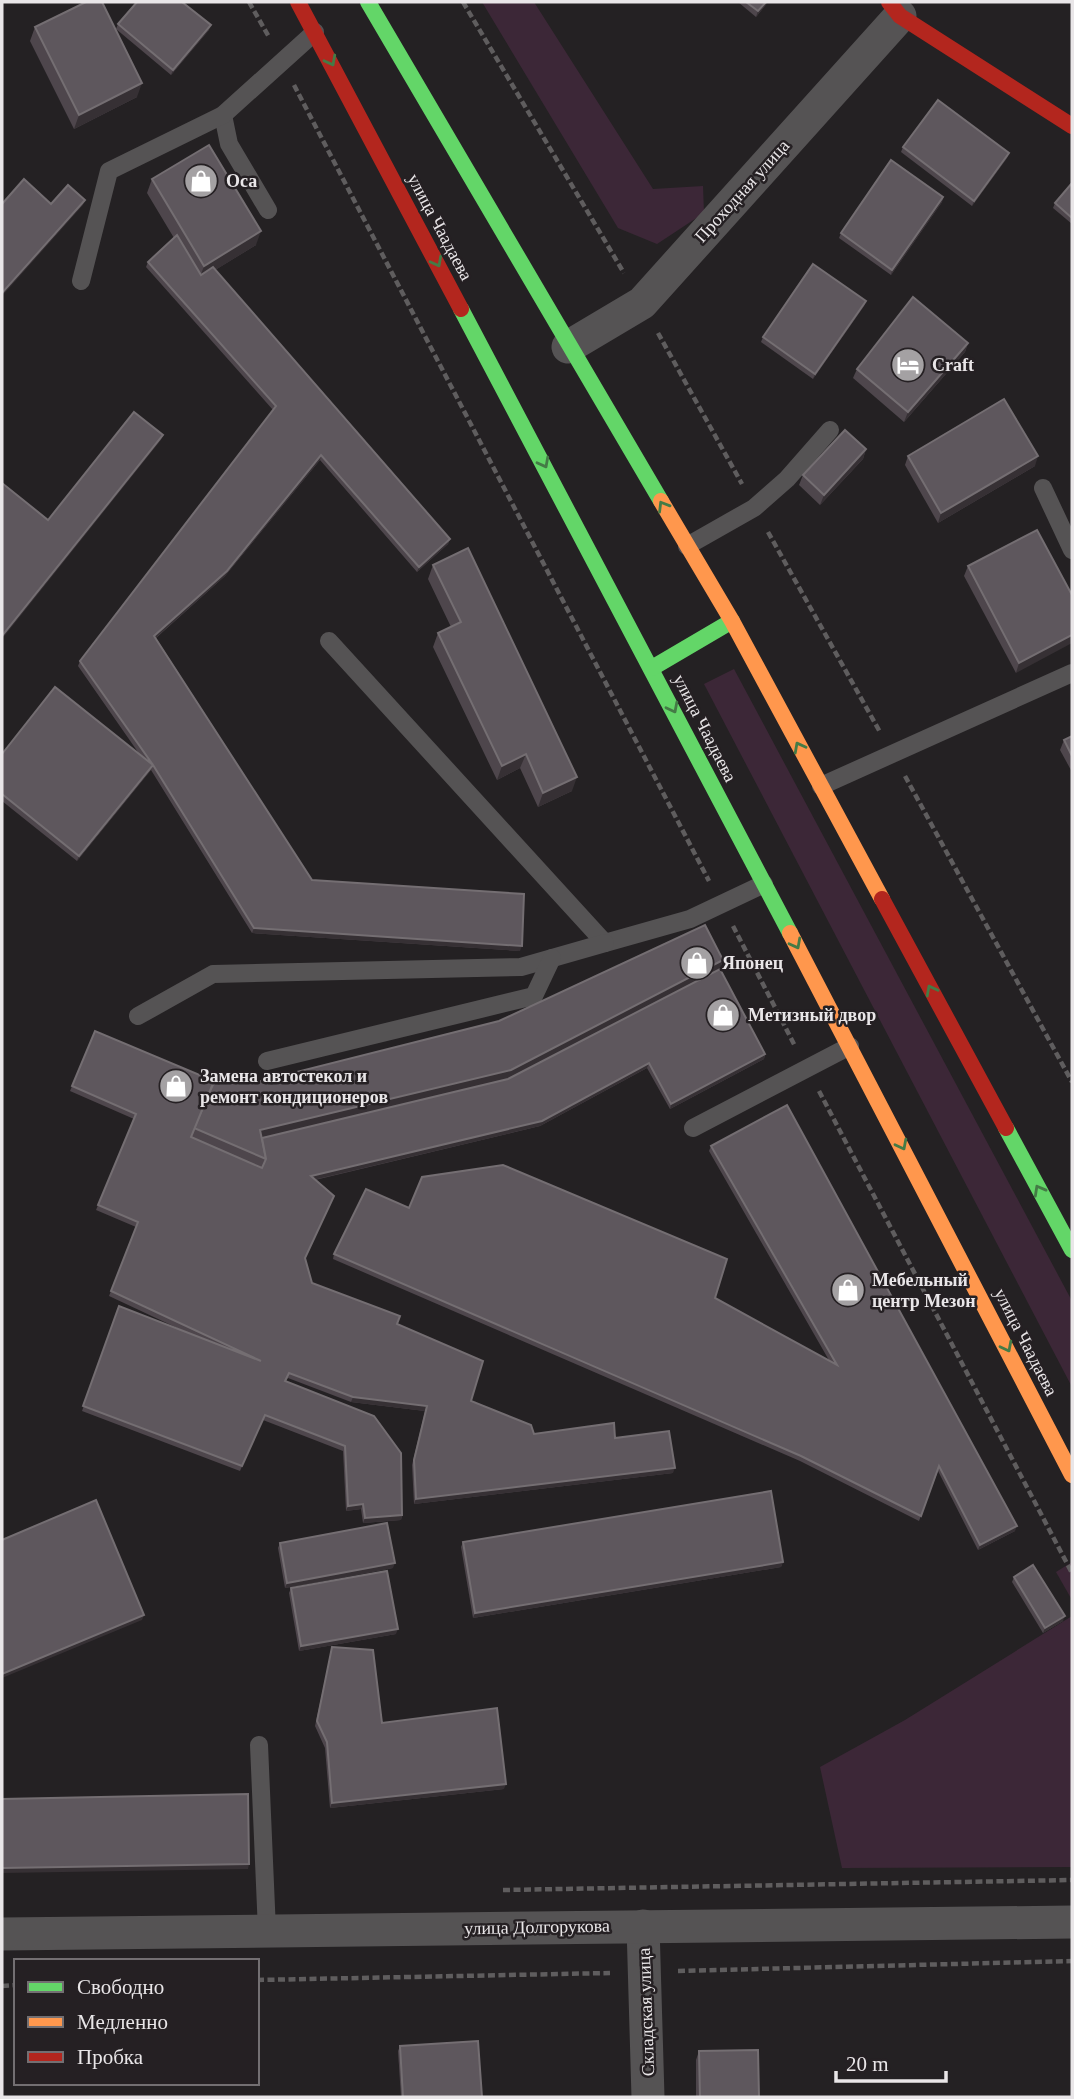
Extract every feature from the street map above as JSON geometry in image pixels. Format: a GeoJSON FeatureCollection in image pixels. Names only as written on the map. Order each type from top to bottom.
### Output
{"type":"FeatureCollection","features":[{"type":"Feature","properties":{"kind":"main road","name":"улица Чаадаева"},"geometry":{"type":"LineString","coordinates":[[298,2],[652,667],[1072,1475]]}},
{"type":"Feature","properties":{"kind":"main road"},"geometry":{"type":"LineString","coordinates":[[368,2],[568,347],[732,621],[1072,1250]]}},
{"type":"Feature","properties":{"kind":"main road"},"geometry":{"type":"LineString","coordinates":[[895,9],[1072,126]]}},
{"type":"Feature","properties":{"kind":"main road"},"geometry":{"type":"LineString","coordinates":[[652,667],[732,621]]}},
{"type":"Feature","properties":{"kind":"street","name":"Проходная улица"},"geometry":{"type":"LineString","coordinates":[[568,347],[642,303],[895,9]]}},
{"type":"Feature","properties":{"kind":"street","name":"улица Долгорукова"},"geometry":{"type":"LineString","coordinates":[[2,1934],[1072,1922]]}},
{"type":"Feature","properties":{"kind":"street","name":"Складская улица"},"geometry":{"type":"LineString","coordinates":[[643,1926],[648,2097]]}},
{"type":"Feature","properties":{"kind":"lane"},"geometry":{"type":"LineString","coordinates":[[81,281],[108,171],[223,115],[315,32]]}},
{"type":"Feature","properties":{"kind":"lane"},"geometry":{"type":"LineString","coordinates":[[223,115],[229,144],[268,210]]}},
{"type":"Feature","properties":{"kind":"lane"},"geometry":{"type":"LineString","coordinates":[[687,546],[754,508],[787,479],[830,430]]}},
{"type":"Feature","properties":{"kind":"lane"},"geometry":{"type":"LineString","coordinates":[[1043,488],[1072,550]]}},
{"type":"Feature","properties":{"kind":"lane"},"geometry":{"type":"LineString","coordinates":[[329,640],[605,943]]}},
{"type":"Feature","properties":{"kind":"lane"},"geometry":{"type":"LineString","coordinates":[[821,786],[1072,673]]}},
{"type":"Feature","properties":{"kind":"lane"},"geometry":{"type":"LineString","coordinates":[[138,1016],[213,974],[521,967],[690,919],[764,884]]}},
{"type":"Feature","properties":{"kind":"lane"},"geometry":{"type":"LineString","coordinates":[[267,1061],[534,996],[552,958]]}},
{"type":"Feature","properties":{"kind":"lane"},"geometry":{"type":"LineString","coordinates":[[693,1128],[850,1046]]}},
{"type":"Feature","properties":{"kind":"lane"},"geometry":{"type":"LineString","coordinates":[[259,1745],[267,1931]]}},
{"type":"Feature","properties":{"kind":"path"},"geometry":{"type":"LineString","coordinates":[[249,2],[1072,1573]]}},
{"type":"Feature","properties":{"kind":"path"},"geometry":{"type":"LineString","coordinates":[[463,2],[642,303],[1072,1083]]}},
{"type":"Feature","properties":{"kind":"path"},"geometry":{"type":"LineString","coordinates":[[499,1890],[1072,1880]]}},
{"type":"Feature","properties":{"kind":"shaded area"},"geometry":{"type":"Polygon","coordinates":[[[482,2],[534,2],[653,189],[703,186],[704,213],[657,244],[618,228],[482,2]]]}},
{"type":"Feature","properties":{"kind":"shaded area"},"geometry":{"type":"Polygon","coordinates":[[[734,669],[1072,1301],[1072,1387],[704,684],[734,669]]]}},
{"type":"Feature","properties":{"kind":"shaded area"},"geometry":{"type":"Polygon","coordinates":[[[1072,1562],[1072,1600],[1056,1572],[1072,1562]]]}},
{"type":"Feature","properties":{"kind":"shaded area"},"geometry":{"type":"Polygon","coordinates":[[[1072,1616],[1072,1867],[842,1868],[820,1767],[905,1720],[1072,1616]]]}},
{"type":"Feature","properties":{"kind":"building"},"geometry":{"type":"Polygon","coordinates":[[[86,2],[102,2],[142,83],[79,115],[35,27],[86,2]]]}},
{"type":"Feature","properties":{"kind":"building"},"geometry":{"type":"Polygon","coordinates":[[[137,2],[182,2],[211,25],[173,70],[118,24],[137,2]]]}},
{"type":"Feature","properties":{"kind":"building"},"geometry":{"type":"Polygon","coordinates":[[[746,2],[766,2],[758,11],[746,2]]]}},
{"type":"Feature","properties":{"kind":"building"},"geometry":{"type":"Polygon","coordinates":[[[938,100],[1009,153],[974,201],[903,147],[938,100]]]}},
{"type":"Feature","properties":{"kind":"building"},"geometry":{"type":"Polygon","coordinates":[[[209,145],[261,231],[204,266],[152,179],[209,145]]]}},
{"type":"Feature","properties":{"kind":"building"},"geometry":{"type":"Polygon","coordinates":[[[891,160],[943,197],[892,270],[841,233],[891,160]]]}},
{"type":"Feature","properties":{"kind":"building"},"geometry":{"type":"Polygon","coordinates":[[[24,179],[51,204],[68,185],[85,200],[2,293],[2,204],[24,179]]]}},
{"type":"Feature","properties":{"kind":"building"},"geometry":{"type":"Polygon","coordinates":[[[1072,183],[1072,218],[1055,203],[1072,183]]]}},
{"type":"Feature","properties":{"kind":"building"},"geometry":{"type":"Polygon","coordinates":[[[177,235],[201,275],[213,267],[450,539],[419,567],[321,455],[227,571],[154,636],[312,880],[524,894],[522,946],[254,928],[153,765],[80,661],[276,406],[148,262],[177,235]]]}},
{"type":"Feature","properties":{"kind":"building"},"geometry":{"type":"Polygon","coordinates":[[[813,264],[866,301],[815,374],[763,337],[813,264]]]}},
{"type":"Feature","properties":{"kind":"building","name":"Craft"},"geometry":{"type":"Polygon","coordinates":[[[913,297],[968,343],[908,412],[857,369],[913,297]]]}},
{"type":"Feature","properties":{"kind":"building"},"geometry":{"type":"Polygon","coordinates":[[[1004,399],[1038,456],[941,513],[908,456],[1004,399]]]}},
{"type":"Feature","properties":{"kind":"building"},"geometry":{"type":"Polygon","coordinates":[[[134,412],[163,435],[2,636],[2,483],[48,520],[134,412]]]}},
{"type":"Feature","properties":{"kind":"building"},"geometry":{"type":"Polygon","coordinates":[[[845,430],[866,449],[824,495],[803,475],[845,430]]]}},
{"type":"Feature","properties":{"kind":"building"},"geometry":{"type":"Polygon","coordinates":[[[1037,530],[1072,595],[1072,635],[1019,663],[968,566],[1037,530]]]}},
{"type":"Feature","properties":{"kind":"building"},"geometry":{"type":"Polygon","coordinates":[[[468,548],[577,777],[543,793],[526,754],[502,766],[438,633],[461,622],[433,565],[468,548]]]}},
{"type":"Feature","properties":{"kind":"building"},"geometry":{"type":"Polygon","coordinates":[[[55,687],[153,765],[79,856],[2,794],[2,754],[55,687]]]}},
{"type":"Feature","properties":{"kind":"building"},"geometry":{"type":"Polygon","coordinates":[[[1072,736],[1072,756],[1064,740],[1072,736]]]}},
{"type":"Feature","properties":{"kind":"building"},"geometry":{"type":"Polygon","coordinates":[[[705,925],[723,960],[511,1070],[260,1130],[266,1159],[194,1128],[218,1073],[253,1083],[499,1021],[705,925]]]}},
{"type":"Feature","properties":{"kind":"building"},"geometry":{"type":"Polygon","coordinates":[[[720,969],[765,1054],[671,1104],[649,1063],[542,1121],[311,1176],[334,1196],[305,1258],[312,1283],[400,1316],[397,1324],[483,1361],[471,1401],[531,1425],[534,1434],[614,1423],[615,1438],[669,1431],[675,1468],[416,1499],[414,1460],[427,1406],[353,1397],[289,1373],[285,1381],[374,1416],[401,1453],[402,1515],[365,1518],[363,1504],[348,1506],[345,1446],[265,1415],[242,1466],[83,1406],[119,1306],[261,1361],[111,1291],[138,1222],[98,1205],[136,1114],[72,1086],[95,1031],[214,1081],[191,1137],[262,1168],[266,1159],[262,1138],[508,1079],[720,969]]]}},
{"type":"Feature","properties":{"kind":"building"},"geometry":{"type":"Polygon","coordinates":[[[787,1105],[1017,1526],[980,1545],[939,1466],[921,1516],[801,1456],[334,1254],[366,1189],[409,1208],[422,1177],[503,1165],[727,1259],[715,1298],[837,1365],[711,1146],[787,1105]]]}},
{"type":"Feature","properties":{"kind":"building"},"geometry":{"type":"Polygon","coordinates":[[[771,1491],[783,1562],[475,1613],[463,1542],[771,1491]]]}},
{"type":"Feature","properties":{"kind":"building"},"geometry":{"type":"Polygon","coordinates":[[[96,1500],[144,1615],[2,1674],[2,1540],[96,1500]]]}},
{"type":"Feature","properties":{"kind":"building"},"geometry":{"type":"Polygon","coordinates":[[[387,1523],[395,1563],[287,1583],[280,1543],[387,1523]]]}},
{"type":"Feature","properties":{"kind":"building"},"geometry":{"type":"Polygon","coordinates":[[[1033,1565],[1065,1616],[1045,1628],[1014,1577],[1033,1565]]]}},
{"type":"Feature","properties":{"kind":"building"},"geometry":{"type":"Polygon","coordinates":[[[387,1571],[398,1629],[301,1646],[291,1588],[387,1571]]]}},
{"type":"Feature","properties":{"kind":"building"},"geometry":{"type":"Polygon","coordinates":[[[332,1647],[373,1650],[382,1723],[497,1708],[506,1784],[332,1803],[327,1742],[317,1721],[332,1647]]]}},
{"type":"Feature","properties":{"kind":"building"},"geometry":{"type":"Polygon","coordinates":[[[248,1794],[249,1864],[2,1868],[2,1799],[248,1794]]]}},
{"type":"Feature","properties":{"kind":"building"},"geometry":{"type":"Polygon","coordinates":[[[478,2041],[482,2097],[403,2097],[400,2046],[478,2041]]]}},
{"type":"Feature","properties":{"kind":"building"},"geometry":{"type":"Polygon","coordinates":[[[758,2050],[759,2097],[700,2097],[699,2051],[758,2050]]]}},
{"type":"Feature","properties":{"kind":"traffic: fast"},"geometry":{"type":"LineString","coordinates":[[368,2],[661,501]]}},
{"type":"Feature","properties":{"kind":"traffic: fast"},"geometry":{"type":"LineString","coordinates":[[461,309],[790,933]]}},
{"type":"Feature","properties":{"kind":"traffic: fast"},"geometry":{"type":"LineString","coordinates":[[652,668],[732,621]]}},
{"type":"Feature","properties":{"kind":"traffic: fast"},"geometry":{"type":"LineString","coordinates":[[1006,1128],[1072,1250]]}},
{"type":"Feature","properties":{"kind":"traffic: slow"},"geometry":{"type":"LineString","coordinates":[[661,501],[732,621],[882,899]]}},
{"type":"Feature","properties":{"kind":"traffic: slow"},"geometry":{"type":"LineString","coordinates":[[790,933],[1072,1475]]}},
{"type":"Feature","properties":{"kind":"traffic: jam"},"geometry":{"type":"LineString","coordinates":[[298,2],[461,309]]}},
{"type":"Feature","properties":{"kind":"traffic: jam"},"geometry":{"type":"LineString","coordinates":[[889,2],[900,16],[1072,126]]}},
{"type":"Feature","properties":{"kind":"traffic: jam"},"geometry":{"type":"LineString","coordinates":[[882,899],[1006,1128]]}},
{"type":"Feature","properties":{"kind":"place","name":"Оса"},"geometry":{"type":"Point","coordinates":[201,181]}},
{"type":"Feature","properties":{"kind":"place","name":"Craft"},"geometry":{"type":"Point","coordinates":[908,365]}},
{"type":"Feature","properties":{"kind":"place","name":"Японец"},"geometry":{"type":"Point","coordinates":[697,963]}},
{"type":"Feature","properties":{"kind":"place","name":"Метизный двор"},"geometry":{"type":"Point","coordinates":[723,1015]}},
{"type":"Feature","properties":{"kind":"place","name":"Замена автостекол и ремонт кондиционеров"},"geometry":{"type":"Point","coordinates":[176,1086]}},
{"type":"Feature","properties":{"kind":"place","name":"Мебельный центр Мезон"},"geometry":{"type":"Point","coordinates":[848,1290]}}]}
